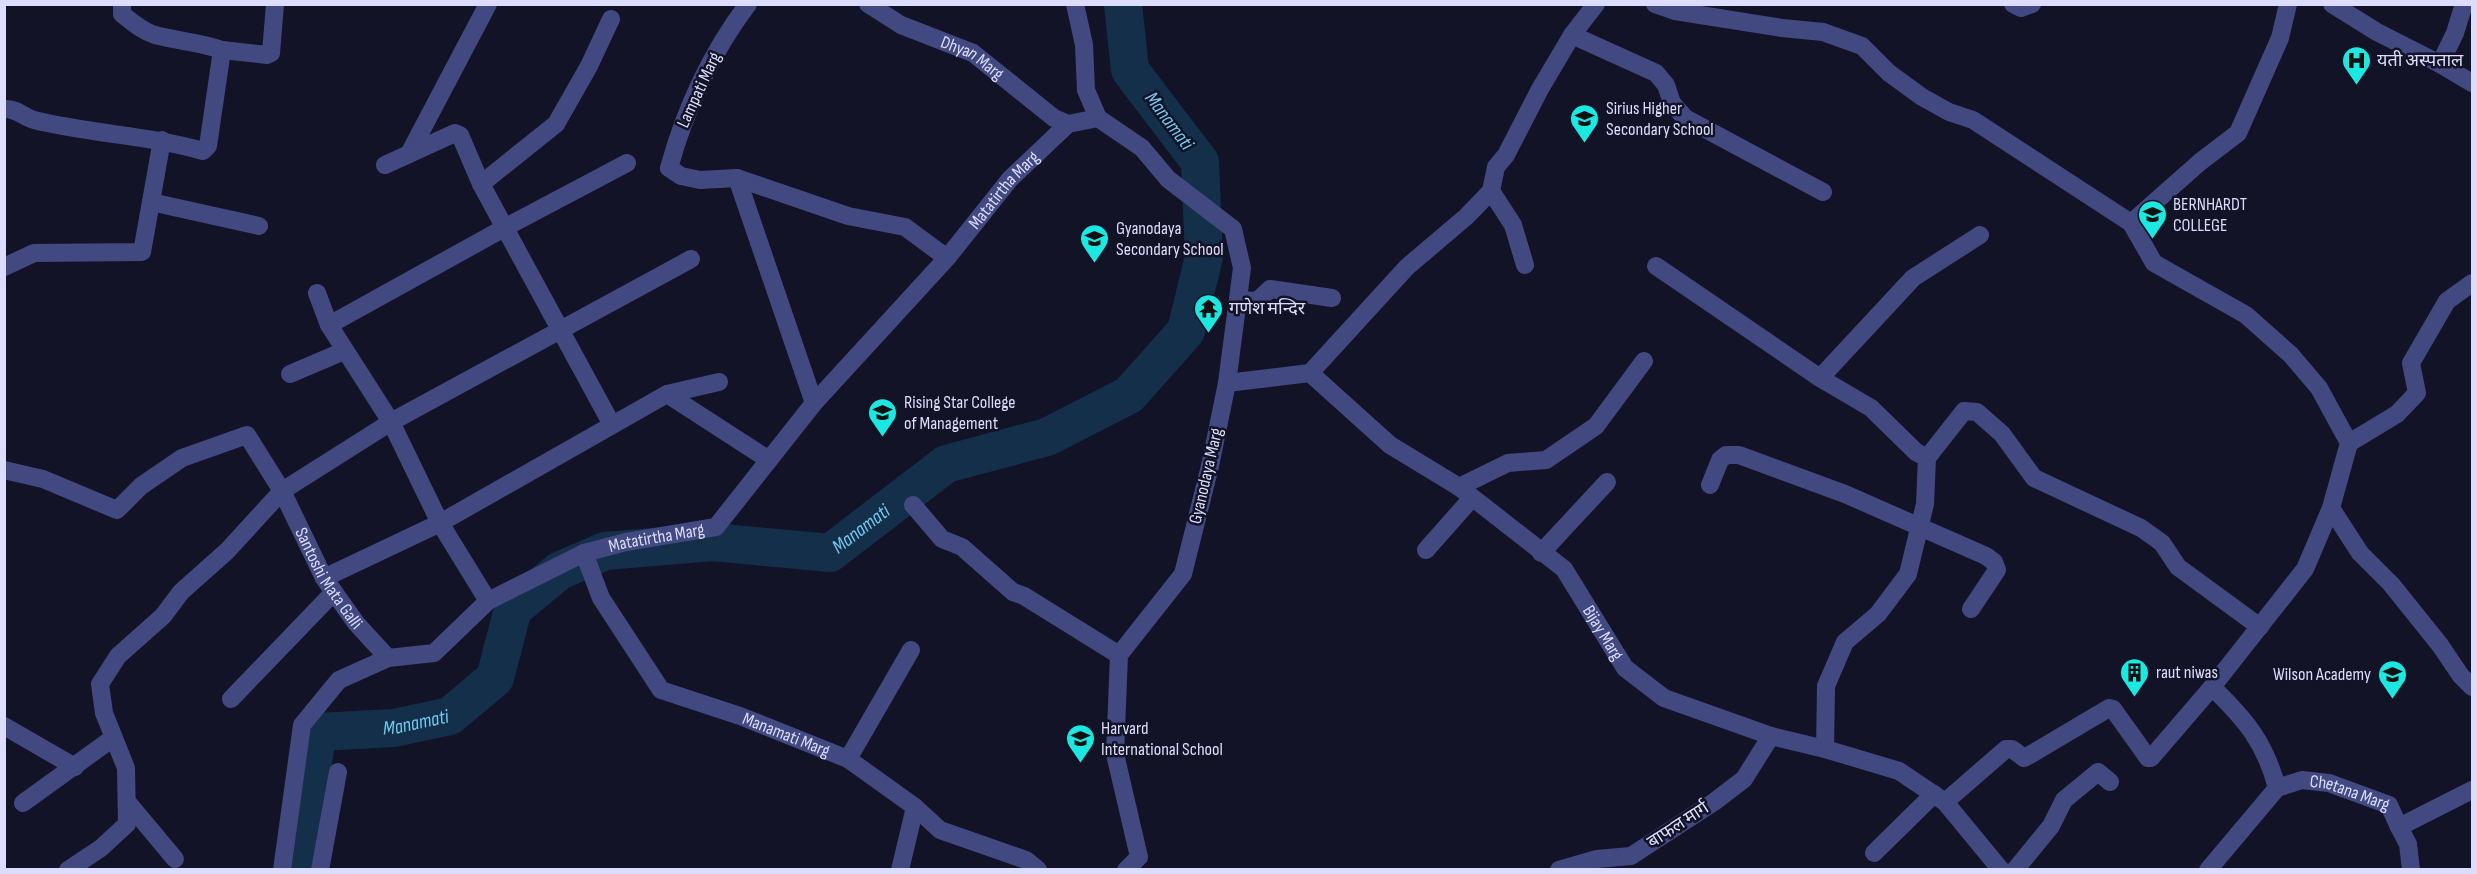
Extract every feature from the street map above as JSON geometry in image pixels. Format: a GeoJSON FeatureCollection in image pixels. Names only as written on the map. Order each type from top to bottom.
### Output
{"type":"FeatureCollection","features":[{"type":"Feature","properties":{"kind":"street"},"geometry":{"type":"LineString","coordinates":[[122,4],[122,14],[148,32],[222,50],[267,55],[271,53],[275,4]]}},
{"type":"Feature","properties":{"kind":"street"},"geometry":{"type":"LineString","coordinates":[[409,154],[488,4]]}},
{"type":"Feature","properties":{"kind":"street","name":"Lampati Marg"},"geometry":{"type":"LineString","coordinates":[[737,178],[700,180],[681,176],[669,168],[676,140],[699,86],[728,31],[748,4]]}},
{"type":"Feature","properties":{"kind":"street","name":"Dhyan Marg"},"geometry":{"type":"LineString","coordinates":[[868,4],[901,25],[973,53],[1053,118],[1068,124]]}},
{"type":"Feature","properties":{"kind":"street"},"geometry":{"type":"LineString","coordinates":[[1068,124],[1098,118],[1086,90],[1084,45],[1075,4]]}},
{"type":"Feature","properties":{"kind":"street"},"geometry":{"type":"LineString","coordinates":[[1227,383],[1310,373],[1407,267],[1467,216],[1491,191],[1496,167],[1506,155],[1572,34],[1596,4]]}},
{"type":"Feature","properties":{"kind":"street"},"geometry":{"type":"LineString","coordinates":[[1655,4],[1676,11],[1782,28],[1823,32],[1862,46],[1888,73],[1922,97],[1949,112],[1973,120],[2131,223],[2154,263],[2246,315],[2291,355],[2319,388],[2349,442],[2331,508],[2305,569],[2212,687],[2151,758],[2148,758],[2113,710],[2109,708],[2024,758],[2012,749],[2006,748],[1939,798],[1874,854]]}},
{"type":"Feature","properties":{"kind":"street"},"geometry":{"type":"LineString","coordinates":[[2013,4],[2021,8],[2032,4]]}},
{"type":"Feature","properties":{"kind":"street"},"geometry":{"type":"LineString","coordinates":[[2131,223],[2200,162],[2238,133],[2280,38],[2288,4]]}},
{"type":"Feature","properties":{"kind":"street"},"geometry":{"type":"LineString","coordinates":[[2332,4],[2377,32],[2472,83]]}},
{"type":"Feature","properties":{"kind":"street"},"geometry":{"type":"LineString","coordinates":[[2440,64],[2455,33],[2464,4]]}},
{"type":"Feature","properties":{"kind":"street"},"geometry":{"type":"LineString","coordinates":[[481,184],[556,124],[589,66],[611,19]]}},
{"type":"Feature","properties":{"kind":"street"},"geometry":{"type":"LineString","coordinates":[[1572,34],[1656,72],[1666,85],[1672,103],[1685,118],[1822,192]]}},
{"type":"Feature","properties":{"kind":"street"},"geometry":{"type":"LineString","coordinates":[[4,109],[11,109],[32,119],[112,134],[162,140],[203,151],[208,146],[222,50]]}},
{"type":"Feature","properties":{"kind":"street","name":"Gyanodaya Marg"},"geometry":{"type":"LineString","coordinates":[[1098,118],[1142,148],[1168,179],[1233,229],[1242,268],[1227,383],[1210,466],[1183,574],[1119,655]]}},
{"type":"Feature","properties":{"kind":"street","name":"Matatirtha Marg"},"geometry":{"type":"LineString","coordinates":[[282,870],[302,725],[339,680],[388,658],[434,653],[488,601],[584,554],[626,542],[716,527],[814,403],[947,258],[1010,179],[1068,124]]}},
{"type":"Feature","properties":{"kind":"street"},"geometry":{"type":"LineString","coordinates":[[385,165],[455,133],[460,135],[481,184],[611,423]]}},
{"type":"Feature","properties":{"kind":"street"},"geometry":{"type":"LineString","coordinates":[[4,267],[34,253],[142,252],[162,140]]}},
{"type":"Feature","properties":{"kind":"street"},"geometry":{"type":"LineString","coordinates":[[329,325],[627,163]]}},
{"type":"Feature","properties":{"kind":"street"},"geometry":{"type":"LineString","coordinates":[[737,178],[848,216],[905,227],[947,258]]}},
{"type":"Feature","properties":{"kind":"street"},"geometry":{"type":"LineString","coordinates":[[737,178],[814,403]]}},
{"type":"Feature","properties":{"kind":"street"},"geometry":{"type":"LineString","coordinates":[[1491,191],[1513,225],[1525,265]]}},
{"type":"Feature","properties":{"kind":"street"},"geometry":{"type":"LineString","coordinates":[[151,202],[259,226]]}},
{"type":"Feature","properties":{"kind":"street"},"geometry":{"type":"LineString","coordinates":[[1820,378],[1913,278],[1980,235]]}},
{"type":"Feature","properties":{"kind":"street"},"geometry":{"type":"LineString","coordinates":[[68,870],[101,848],[127,824],[129,804],[126,768],[104,713],[100,684],[118,656],[163,616],[181,592],[226,551],[282,491],[391,422],[691,259]]}},
{"type":"Feature","properties":{"kind":"street"},"geometry":{"type":"LineString","coordinates":[[1656,266],[1820,378],[1871,408],[1916,452],[1927,458]]}},
{"type":"Feature","properties":{"kind":"street"},"geometry":{"type":"LineString","coordinates":[[2349,442],[2397,414],[2417,393],[2410,363],[2447,301],[2472,283]]}},
{"type":"Feature","properties":{"kind":"street"},"geometry":{"type":"LineString","coordinates":[[1238,300],[1257,302],[1270,289],[1283,289],[1332,298]]}},
{"type":"Feature","properties":{"kind":"street"},"geometry":{"type":"LineString","coordinates":[[317,293],[329,325],[391,422],[440,523],[488,601]]}},
{"type":"Feature","properties":{"kind":"street"},"geometry":{"type":"LineString","coordinates":[[290,374],[344,351]]}},
{"type":"Feature","properties":{"kind":"street"},"geometry":{"type":"LineString","coordinates":[[1426,550],[1466,493],[1508,464],[1546,460],[1596,426],[1644,361]]}},
{"type":"Feature","properties":{"kind":"street","name":"Bijay Marg"},"geometry":{"type":"LineString","coordinates":[[1310,373],[1390,445],[1466,493],[1564,569],[1625,668],[1664,698],[1771,736],[1899,771],[1939,798],[2001,870]]}},
{"type":"Feature","properties":{"kind":"street"},"geometry":{"type":"LineString","coordinates":[[231,699],[329,585],[611,423],[667,394],[719,382]]}},
{"type":"Feature","properties":{"kind":"street"},"geometry":{"type":"LineString","coordinates":[[667,394],[769,460]]}},
{"type":"Feature","properties":{"kind":"street"},"geometry":{"type":"LineString","coordinates":[[1825,749],[1826,686],[1845,642],[1878,614],[1908,574],[1925,504],[1927,458],[1964,411],[1977,412],[2002,434],[2034,478],[2141,528],[2162,543],[2178,567],[2260,627]]}},
{"type":"Feature","properties":{"kind":"street","name":"Santoshi Mata Galli"},"geometry":{"type":"LineString","coordinates":[[4,470],[43,478],[117,510],[141,486],[182,458],[248,435],[282,491],[329,585],[356,623],[388,658]]}},
{"type":"Feature","properties":{"kind":"street"},"geometry":{"type":"LineString","coordinates":[[1710,485],[1720,460],[1726,455],[1740,455],[1845,494],[1986,556],[1994,562],[1997,570],[1971,609]]}},
{"type":"Feature","properties":{"kind":"street"},"geometry":{"type":"LineString","coordinates":[[1541,553],[1607,482]]}},
{"type":"Feature","properties":{"kind":"street"},"geometry":{"type":"LineString","coordinates":[[913,505],[942,539],[962,547],[1013,592],[1024,596],[1119,655],[1115,754],[1137,866]]}},
{"type":"Feature","properties":{"kind":"street"},"geometry":{"type":"LineString","coordinates":[[2331,508],[2360,554],[2391,584],[2440,645],[2461,676],[2472,687]]}},
{"type":"Feature","properties":{"kind":"street","name":"Manamati Marg"},"geometry":{"type":"LineString","coordinates":[[584,554],[601,598],[661,690],[740,716],[848,759],[915,807],[940,830],[1026,860],[1038,870]]}},
{"type":"Feature","properties":{"kind":"street"},"geometry":{"type":"LineString","coordinates":[[848,759],[910,650]]}},
{"type":"Feature","properties":{"kind":"street"},"geometry":{"type":"LineString","coordinates":[[2208,870],[2277,788],[2270,762],[2244,719],[2212,687]]}},
{"type":"Feature","properties":{"kind":"street"},"geometry":{"type":"LineString","coordinates":[[4,726],[75,767]]}},
{"type":"Feature","properties":{"kind":"street","name":"बाफल मार्ग"},"geometry":{"type":"LineString","coordinates":[[1558,870],[1597,859],[1631,856],[1714,802],[1744,779],[1771,736]]}},
{"type":"Feature","properties":{"kind":"street"},"geometry":{"type":"LineString","coordinates":[[23,803],[113,738]]}},
{"type":"Feature","properties":{"kind":"street"},"geometry":{"type":"LineString","coordinates":[[320,870],[338,772]]}},
{"type":"Feature","properties":{"kind":"street"},"geometry":{"type":"LineString","coordinates":[[2015,870],[2051,826],[2064,800],[2098,772],[2110,782]]}},
{"type":"Feature","properties":{"kind":"street","name":"Chetana Marg"},"geometry":{"type":"LineString","coordinates":[[2277,788],[2302,780],[2329,783],[2389,805],[2399,827],[2472,790]]}},
{"type":"Feature","properties":{"kind":"street"},"geometry":{"type":"LineString","coordinates":[[129,804],[175,859]]}},
{"type":"Feature","properties":{"kind":"street"},"geometry":{"type":"LineString","coordinates":[[900,870],[915,807]]}},
{"type":"Feature","properties":{"kind":"street"},"geometry":{"type":"LineString","coordinates":[[2399,827],[2408,844],[2411,870]]}},
{"type":"Feature","properties":{"kind":"waterway","name":"Manamati"},"geometry":{"type":"LineString","coordinates":[[298,870],[300,839],[318,732],[394,728],[450,716],[495,678],[513,609],[559,571],[605,551],[713,542],[830,553],[946,464],[1047,437],[1129,395],[1186,331],[1204,257],[1200,162],[1130,70],[1123,4]]}},
{"type":"Feature","properties":{"kind":"place","name":"यती अस्पताल"},"geometry":{"type":"Point","coordinates":[2356,86]}},
{"type":"Feature","properties":{"kind":"place","name":"Sirius Higher Secondary School"},"geometry":{"type":"Point","coordinates":[1585,144]}},
{"type":"Feature","properties":{"kind":"place","name":"BERNHARDT COLLEGE"},"geometry":{"type":"Point","coordinates":[2152,240]}},
{"type":"Feature","properties":{"kind":"place","name":"Gyanodaya Secondary School"},"geometry":{"type":"Point","coordinates":[1095,264]}},
{"type":"Feature","properties":{"kind":"place","name":"गणेश मन्दिर"},"geometry":{"type":"Point","coordinates":[1208,334]}},
{"type":"Feature","properties":{"kind":"place","name":"Rising Star College of Management"},"geometry":{"type":"Point","coordinates":[883,438]}},
{"type":"Feature","properties":{"kind":"place","name":"raut niwas"},"geometry":{"type":"Point","coordinates":[2135,698]}},
{"type":"Feature","properties":{"kind":"place","name":"Wilson Academy"},"geometry":{"type":"Point","coordinates":[2392,700]}},
{"type":"Feature","properties":{"kind":"place","name":"Harvard International School"},"geometry":{"type":"Point","coordinates":[1080,764]}}]}
